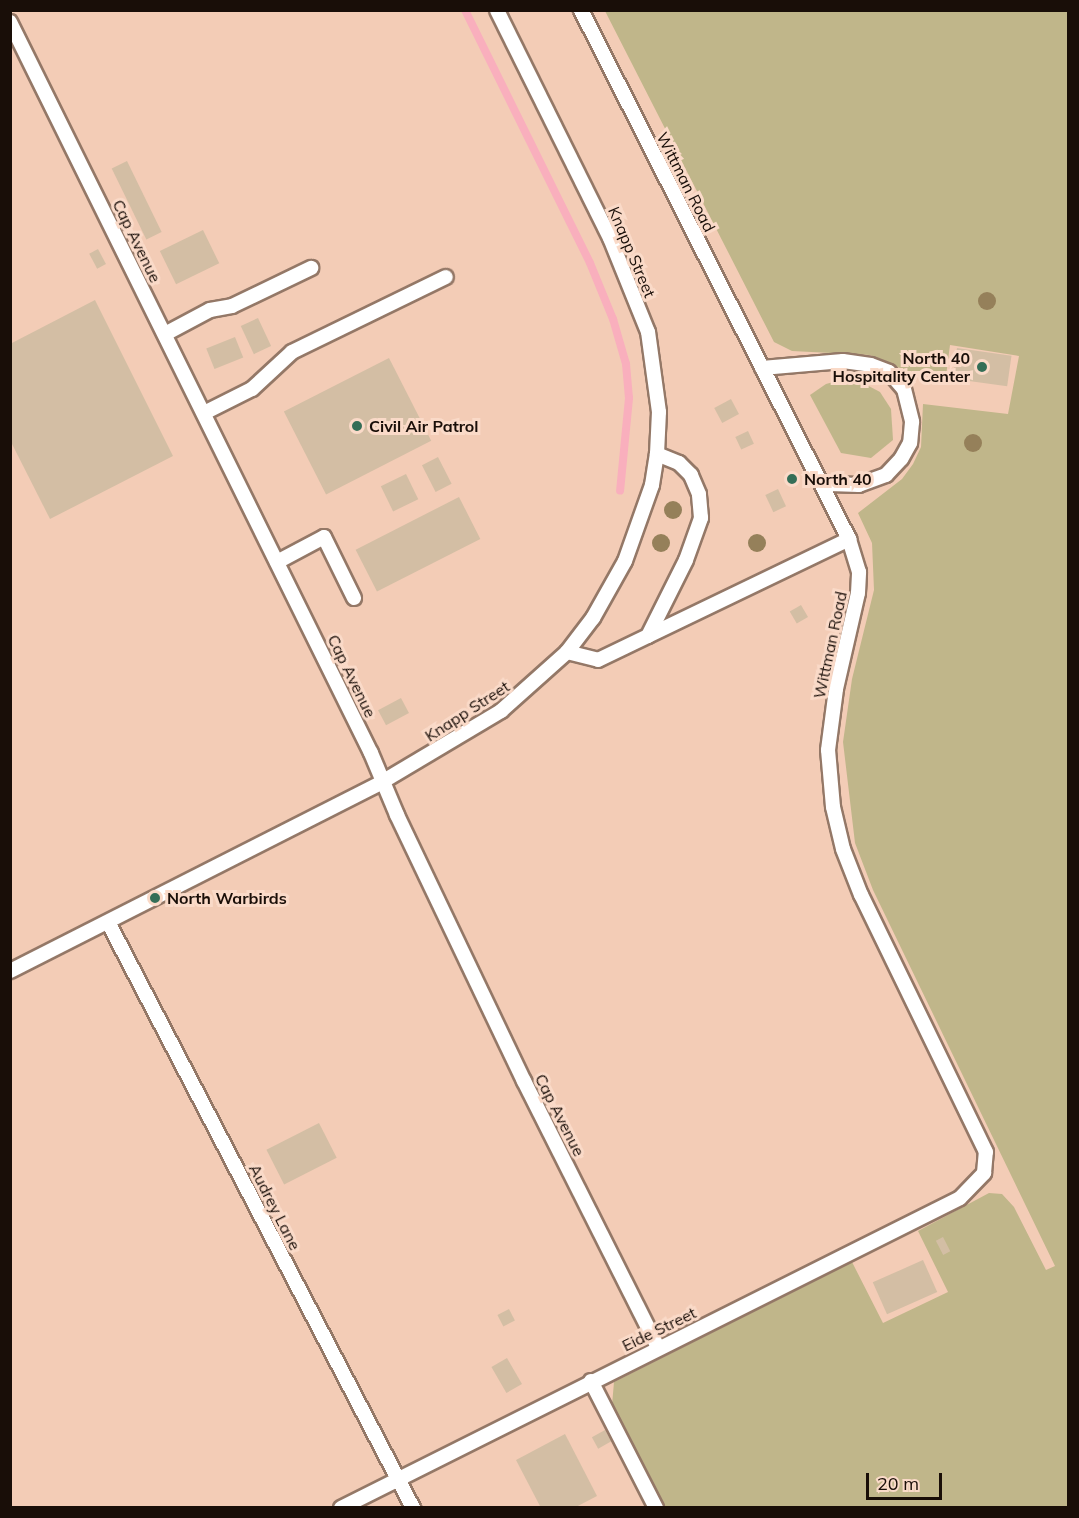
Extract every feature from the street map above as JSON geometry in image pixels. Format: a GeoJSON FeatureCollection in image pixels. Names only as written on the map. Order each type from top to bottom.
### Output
{"type":"FeatureCollection","features":[{"type":"Feature","properties":{"kind":"lane","name":"Knapp Street"},"geometry":{"type":"LineString","coordinates":[[10,972],[382,782],[501,711],[567,652],[593,618],[625,561],[652,485],[657,454],[659,412],[648,332],[610,238],[497,10]]}},
{"type":"Feature","properties":{"kind":"lane","name":"Wittman Road"},"geometry":{"type":"LineString","coordinates":[[581,10],[849,539],[859,572],[858,592],[836,689],[828,750],[833,807],[843,849],[861,895],[986,1152],[984,1173]]}},
{"type":"Feature","properties":{"kind":"lane","name":"Cap Avenue"},"geometry":{"type":"LineString","coordinates":[[10,22],[277,562],[524,1081],[658,1348]]}},
{"type":"Feature","properties":{"kind":"lane"},"geometry":{"type":"LineString","coordinates":[[165,334],[210,310],[232,306],[311,268]]}},
{"type":"Feature","properties":{"kind":"lane"},"geometry":{"type":"LineString","coordinates":[[204,413],[252,389],[292,352],[446,277]]}},
{"type":"Feature","properties":{"kind":"lane"},"geometry":{"type":"LineString","coordinates":[[762,368],[843,361],[871,365],[889,372],[904,390],[912,422],[910,443],[902,459],[886,475],[859,485],[822,484]]}},
{"type":"Feature","properties":{"kind":"lane"},"geometry":{"type":"LineString","coordinates":[[648,636],[686,560],[701,518],[699,494],[691,475],[680,463],[657,454]]}},
{"type":"Feature","properties":{"kind":"lane"},"geometry":{"type":"LineString","coordinates":[[277,562],[324,537],[354,598]]}},
{"type":"Feature","properties":{"kind":"lane"},"geometry":{"type":"LineString","coordinates":[[567,652],[598,660],[849,539]]}},
{"type":"Feature","properties":{"kind":"lane","name":"Audrey Lane"},"geometry":{"type":"LineString","coordinates":[[108,922],[413,1508]]}},
{"type":"Feature","properties":{"kind":"lane","name":"Eide Street"},"geometry":{"type":"LineString","coordinates":[[341,1508],[960,1198],[984,1173]]}},
{"type":"Feature","properties":{"kind":"lane"},"geometry":{"type":"LineString","coordinates":[[591,1382],[656,1508]]}},
{"type":"Feature","properties":{"kind":"shaded area"},"geometry":{"type":"Polygon","coordinates":[[[10,11],[1068,11],[1068,1507],[10,1507],[10,11]]]}},
{"type":"Feature","properties":{"kind":"shaded area"},"geometry":{"type":"Polygon","coordinates":[[[605,11],[1068,11],[1068,1507],[664,1507],[612,1405],[614,1382],[852,1262],[883,1323],[948,1292],[918,1231],[989,1193],[1002,1194],[1014,1207],[1046,1270],[1055,1266],[873,890],[855,843],[843,742],[852,679],[874,590],[872,543],[858,513],[902,479],[913,464],[921,447],[923,404],[1008,414],[1019,356],[950,345],[946,376],[909,372],[870,355],[792,351],[774,342],[605,11]]]}},
{"type":"Feature","properties":{"kind":"shaded area"},"geometry":{"type":"Polygon","coordinates":[[[837,381],[863,383],[880,392],[891,409],[893,440],[871,458],[841,453],[810,395],[826,384],[837,381]]]}},
{"type":"Feature","properties":{"kind":"building"},"geometry":{"type":"Polygon","coordinates":[[[127,161],[162,232],[146,239],[112,168],[127,161]]]}},
{"type":"Feature","properties":{"kind":"building"},"geometry":{"type":"Polygon","coordinates":[[[203,230],[219,263],[176,284],[160,251],[203,230]]]}},
{"type":"Feature","properties":{"kind":"building"},"geometry":{"type":"Polygon","coordinates":[[[98,249],[106,264],[97,269],[89,254],[98,249]]]}},
{"type":"Feature","properties":{"kind":"building"},"geometry":{"type":"Polygon","coordinates":[[[95,300],[173,456],[50,519],[10,440],[10,344],[95,300]]]}},
{"type":"Feature","properties":{"kind":"building"},"geometry":{"type":"Polygon","coordinates":[[[258,318],[271,346],[254,354],[241,326],[258,318]]]}},
{"type":"Feature","properties":{"kind":"building"},"geometry":{"type":"Polygon","coordinates":[[[235,337],[243,357],[214,369],[206,349],[235,337]]]}},
{"type":"Feature","properties":{"kind":"building","name":"North 40 Hospitality Center"},"geometry":{"type":"Polygon","coordinates":[[[957,348],[1011,356],[1007,386],[953,379],[957,348]]]}},
{"type":"Feature","properties":{"kind":"building","name":"Civil Air Patrol"},"geometry":{"type":"Polygon","coordinates":[[[389,358],[431,441],[326,494],[284,412],[389,358]]]}},
{"type":"Feature","properties":{"kind":"building"},"geometry":{"type":"Polygon","coordinates":[[[731,399],[739,414],[722,423],[714,408],[731,399]]]}},
{"type":"Feature","properties":{"kind":"building"},"geometry":{"type":"Polygon","coordinates":[[[748,431],[754,444],[741,450],[735,437],[748,431]]]}},
{"type":"Feature","properties":{"kind":"building"},"geometry":{"type":"Polygon","coordinates":[[[438,457],[452,484],[436,492],[422,465],[438,457]]]}},
{"type":"Feature","properties":{"kind":"building"},"geometry":{"type":"Polygon","coordinates":[[[406,474],[418,499],[393,511],[381,486],[406,474]]]}},
{"type":"Feature","properties":{"kind":"building"},"geometry":{"type":"Polygon","coordinates":[[[778,489],[786,506],[773,512],[765,495],[778,489]]]}},
{"type":"Feature","properties":{"kind":"building"},"geometry":{"type":"Polygon","coordinates":[[[459,497],[480,539],[377,592],[356,550],[459,497]]]}},
{"type":"Feature","properties":{"kind":"building"},"geometry":{"type":"Polygon","coordinates":[[[801,605],[808,617],[797,624],[790,612],[801,605]]]}},
{"type":"Feature","properties":{"kind":"building"},"geometry":{"type":"Polygon","coordinates":[[[401,698],[409,713],[386,725],[378,710],[401,698]]]}},
{"type":"Feature","properties":{"kind":"building"},"geometry":{"type":"Polygon","coordinates":[[[319,1123],[337,1158],[284,1185],[266,1150],[319,1123]]]}},
{"type":"Feature","properties":{"kind":"building"},"geometry":{"type":"Polygon","coordinates":[[[943,1237],[950,1251],[943,1255],[936,1241],[943,1237]]]}},
{"type":"Feature","properties":{"kind":"building"},"geometry":{"type":"Polygon","coordinates":[[[923,1260],[937,1292],[887,1314],[873,1282],[923,1260]]]}},
{"type":"Feature","properties":{"kind":"building"},"geometry":{"type":"Polygon","coordinates":[[[509,1309],[515,1321],[503,1326],[497,1315],[509,1309]]]}},
{"type":"Feature","properties":{"kind":"building"},"geometry":{"type":"Polygon","coordinates":[[[507,1358],[522,1384],[506,1393],[491,1367],[507,1358]]]}},
{"type":"Feature","properties":{"kind":"building"},"geometry":{"type":"Polygon","coordinates":[[[605,1430],[611,1441],[598,1449],[592,1437],[605,1430]]]}},
{"type":"Feature","properties":{"kind":"building"},"geometry":{"type":"Polygon","coordinates":[[[565,1434],[597,1496],[574,1508],[541,1508],[516,1460],[565,1434]]]}},
{"type":"Feature","properties":{"kind":"waterway"},"geometry":{"type":"LineString","coordinates":[[465,10],[590,263],[613,319],[626,364],[629,398],[620,491]]}},
{"type":"Feature","properties":{"kind":"place","name":"North 40 Hospitality Center"},"geometry":{"type":"Point","coordinates":[982,367]}},
{"type":"Feature","properties":{"kind":"place","name":"Civil Air Patrol"},"geometry":{"type":"Point","coordinates":[357,426]}},
{"type":"Feature","properties":{"kind":"place","name":"North 40"},"geometry":{"type":"Point","coordinates":[792,479]}},
{"type":"Feature","properties":{"kind":"place","name":"North Warbirds"},"geometry":{"type":"Point","coordinates":[155,898]}}]}
